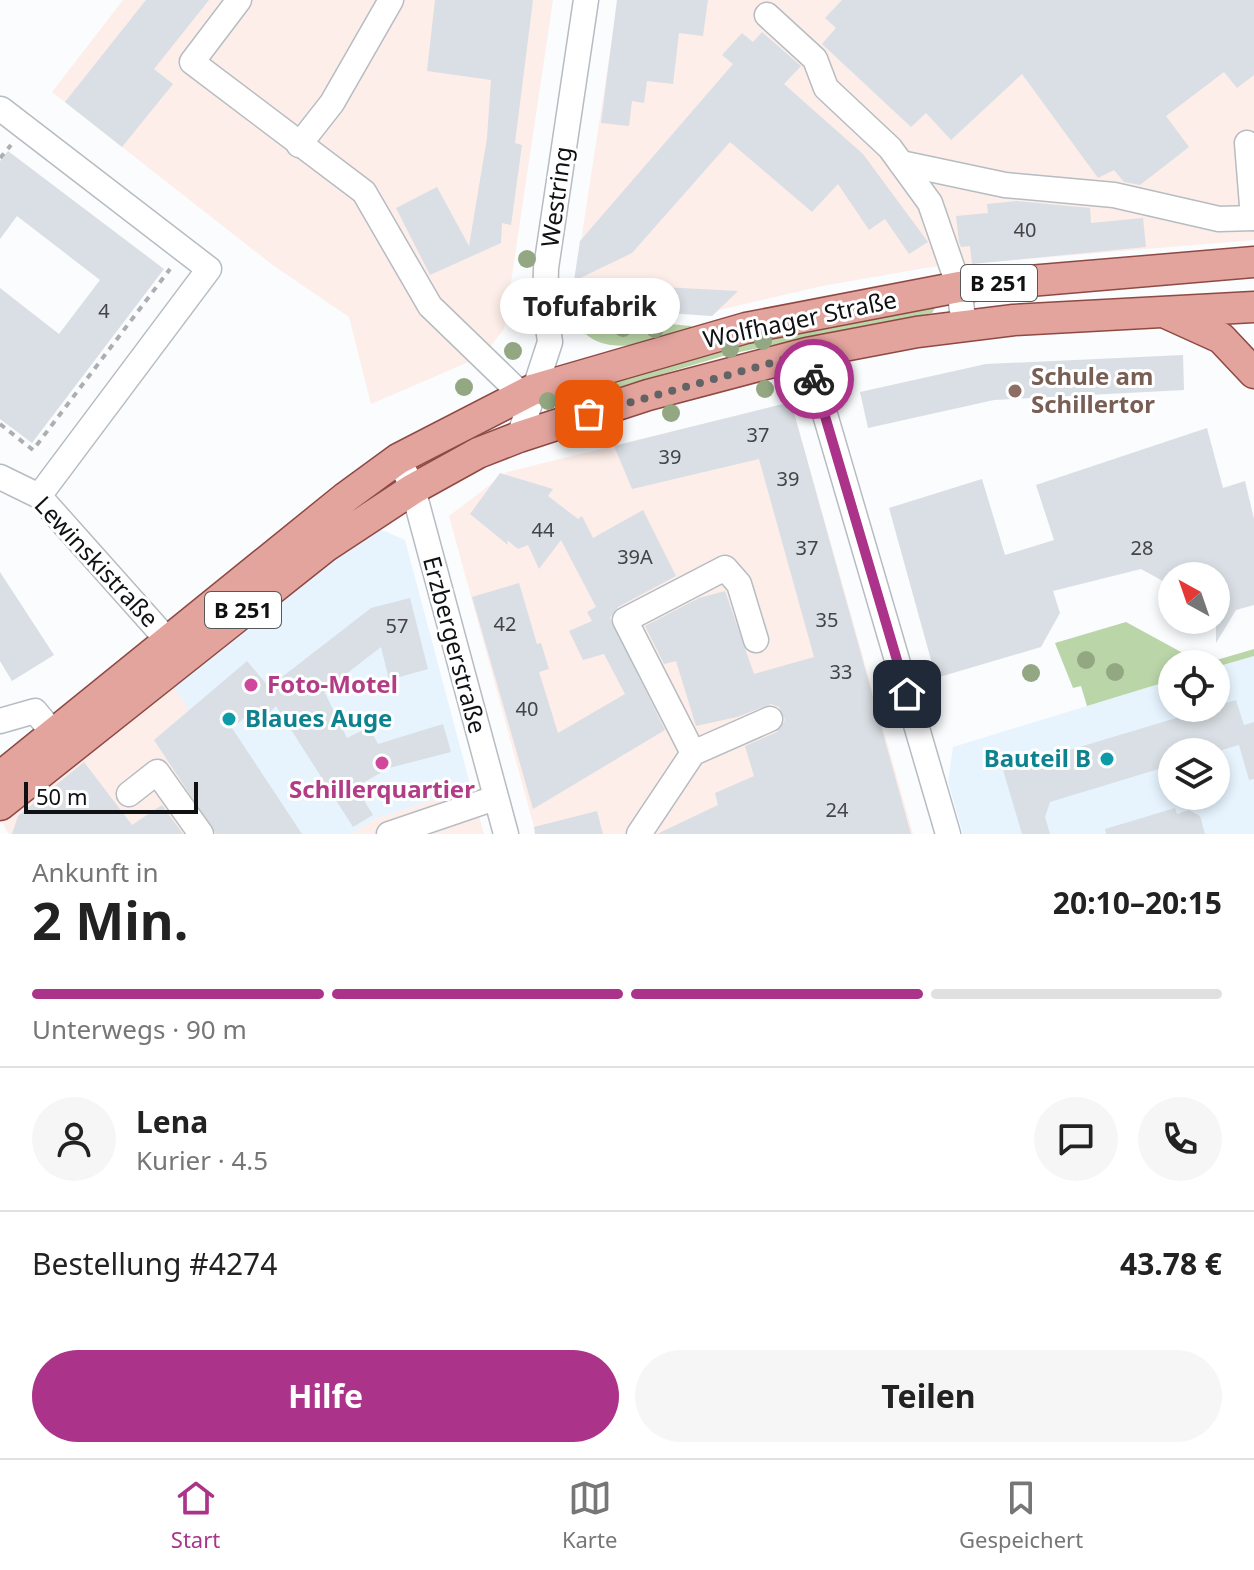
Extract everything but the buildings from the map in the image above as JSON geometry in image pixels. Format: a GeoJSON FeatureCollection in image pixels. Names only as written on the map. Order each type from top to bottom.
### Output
{"type":"FeatureCollection","features":[{"type":"Feature","properties":{"kind":"main road","name":"Wolfhager Straße"},"geometry":{"type":"LineString","coordinates":[[0,805],[176,649],[281,546],[398,459],[527,392],[746,328],[959,287],[1252,263]]}},
{"type":"Feature","properties":{"kind":"main road","name":"Wolfhager Straße"},"geometry":{"type":"LineString","coordinates":[[0,777],[54,734],[413,489],[478,453],[519,437],[648,395],[807,353],[964,326],[1254,307]]}},
{"type":"Feature","properties":{"kind":"main road"},"geometry":{"type":"LineString","coordinates":[[1163,312],[1221,338],[1254,373]]}},
{"type":"Feature","properties":{"kind":"street"},"geometry":{"type":"LineString","coordinates":[[239,0],[192,62],[364,192],[430,306],[527,392]]}},
{"type":"Feature","properties":{"kind":"street"},"geometry":{"type":"LineString","coordinates":[[299,145],[332,103],[391,0]]}},
{"type":"Feature","properties":{"kind":"street","name":"Westring"},"geometry":{"type":"LineString","coordinates":[[519,437],[527,392],[550,342],[545,305],[546,268],[586,0]]}},
{"type":"Feature","properties":{"kind":"street"},"geometry":{"type":"LineString","coordinates":[[767,15],[815,59],[826,88],[890,148],[930,203],[959,287],[964,326]]}},
{"type":"Feature","properties":{"kind":"street"},"geometry":{"type":"LineString","coordinates":[[1,109],[209,269],[39,496]]}},
{"type":"Feature","properties":{"kind":"street"},"geometry":{"type":"LineString","coordinates":[[901,163],[1005,185],[1114,195],[1219,219],[1254,218],[1247,143]]}},
{"type":"Feature","properties":{"kind":"street"},"geometry":{"type":"LineString","coordinates":[[807,353],[948,834]]}},
{"type":"Feature","properties":{"kind":"street","name":"Erzbergerstraße"},"geometry":{"type":"LineString","coordinates":[[398,459],[413,489],[506,834]]}},
{"type":"Feature","properties":{"kind":"street","name":"Lewinskistraße"},"geometry":{"type":"LineString","coordinates":[[0,477],[39,496],[176,649]]}},
{"type":"Feature","properties":{"kind":"street"},"geometry":{"type":"LineString","coordinates":[[693,753],[625,620],[725,568],[739,584],[756,640]]}},
{"type":"Feature","properties":{"kind":"street"},"geometry":{"type":"LineString","coordinates":[[0,721],[35,711],[54,734]]}},
{"type":"Feature","properties":{"kind":"street"},"geometry":{"type":"LineString","coordinates":[[639,834],[693,753],[770,719]]}},
{"type":"Feature","properties":{"kind":"street"},"geometry":{"type":"LineString","coordinates":[[129,794],[157,772],[201,834]]}},
{"type":"Feature","properties":{"kind":"street"},"geometry":{"type":"LineString","coordinates":[[389,834],[495,798]]}},
{"type":"Feature","properties":{"kind":"path"},"geometry":{"type":"LineString","coordinates":[[0,424],[33,450],[185,250]]}},
{"type":"Feature","properties":{"kind":"shaded area"},"geometry":{"type":"Polygon","coordinates":[[[123,0],[553,0],[504,329],[490,347],[471,361],[371,404],[349,317],[274,266],[52,92],[123,0]]]}},
{"type":"Feature","properties":{"kind":"shaded area"},"geometry":{"type":"Polygon","coordinates":[[[618,0],[1254,0],[1254,240],[931,267],[822,286],[719,310],[712,316],[587,305],[575,280],[618,0]]]}},
{"type":"Feature","properties":{"kind":"shaded area"},"geometry":{"type":"Polygon","coordinates":[[[791,402],[913,834],[536,834],[449,516],[507,472],[791,402]]]}},
{"type":"Feature","properties":{"kind":"shaded area"},"geometry":{"type":"Polygon","coordinates":[[[377,528],[405,540],[471,788],[375,819],[351,834],[273,834],[169,681],[377,528]]]}},
{"type":"Feature","properties":{"kind":"shaded area"},"geometry":{"type":"Polygon","coordinates":[[[1254,656],[1254,834],[963,834],[948,782],[953,747],[1158,684],[1158,722],[1230,722],[1230,663],[1254,656]]]}},
{"type":"Feature","properties":{"kind":"shaded area"},"geometry":{"type":"Polygon","coordinates":[[[169,680],[273,834],[9,834],[2,822],[169,680]]]}},
{"type":"Feature","properties":{"kind":"shaded area"},"geometry":{"type":"Polygon","coordinates":[[[471,788],[484,834],[351,834],[375,819],[471,788]]]}},
{"type":"Feature","properties":{"kind":"green space"},"geometry":{"type":"Polygon","coordinates":[[[936,306],[932,313],[730,354],[558,405],[539,406],[539,400],[724,345],[936,306]]]}},
{"type":"Feature","properties":{"kind":"green space"},"geometry":{"type":"Polygon","coordinates":[[[575,315],[691,326],[693,330],[644,343],[612,345],[597,341],[584,332],[573,318],[575,315]]]}},
{"type":"Feature","properties":{"kind":"green space"},"geometry":{"type":"Polygon","coordinates":[[[1126,622],[1177,650],[1158,650],[1158,684],[1087,706],[1081,686],[1073,688],[1055,643],[1126,622]]]}},
{"type":"Feature","properties":{"kind":"green space"},"geometry":{"type":"Polygon","coordinates":[[[1254,649],[1254,656],[1230,663],[1230,656],[1254,649]]]}},
{"type":"Feature","properties":{"kind":"way so far"},"geometry":{"type":"LineString","coordinates":[[589,414],[807,353],[814,379]]}},
{"type":"Feature","properties":{"kind":"place","name":"Schule am Schillertor"},"geometry":{"type":"Point","coordinates":[1015,391]}},
{"type":"Feature","properties":{"kind":"place","name":"Tofufabrik"},"geometry":{"type":"Point","coordinates":[589,414]}},
{"type":"Feature","properties":{"kind":"place","name":"Foto-Motel"},"geometry":{"type":"Point","coordinates":[251,685]}},
{"type":"Feature","properties":{"kind":"place","name":"Blaues Auge"},"geometry":{"type":"Point","coordinates":[229,719]}},
{"type":"Feature","properties":{"kind":"place","name":"Bauteil B"},"geometry":{"type":"Point","coordinates":[1107,759]}},
{"type":"Feature","properties":{"kind":"place","name":"Schillerquartier"},"geometry":{"type":"Point","coordinates":[382,763]}},
{"type":"Feature","properties":{"kind":"route"},"geometry":{"type":"LineString","coordinates":[[814,379],[907,694]]}}]}
